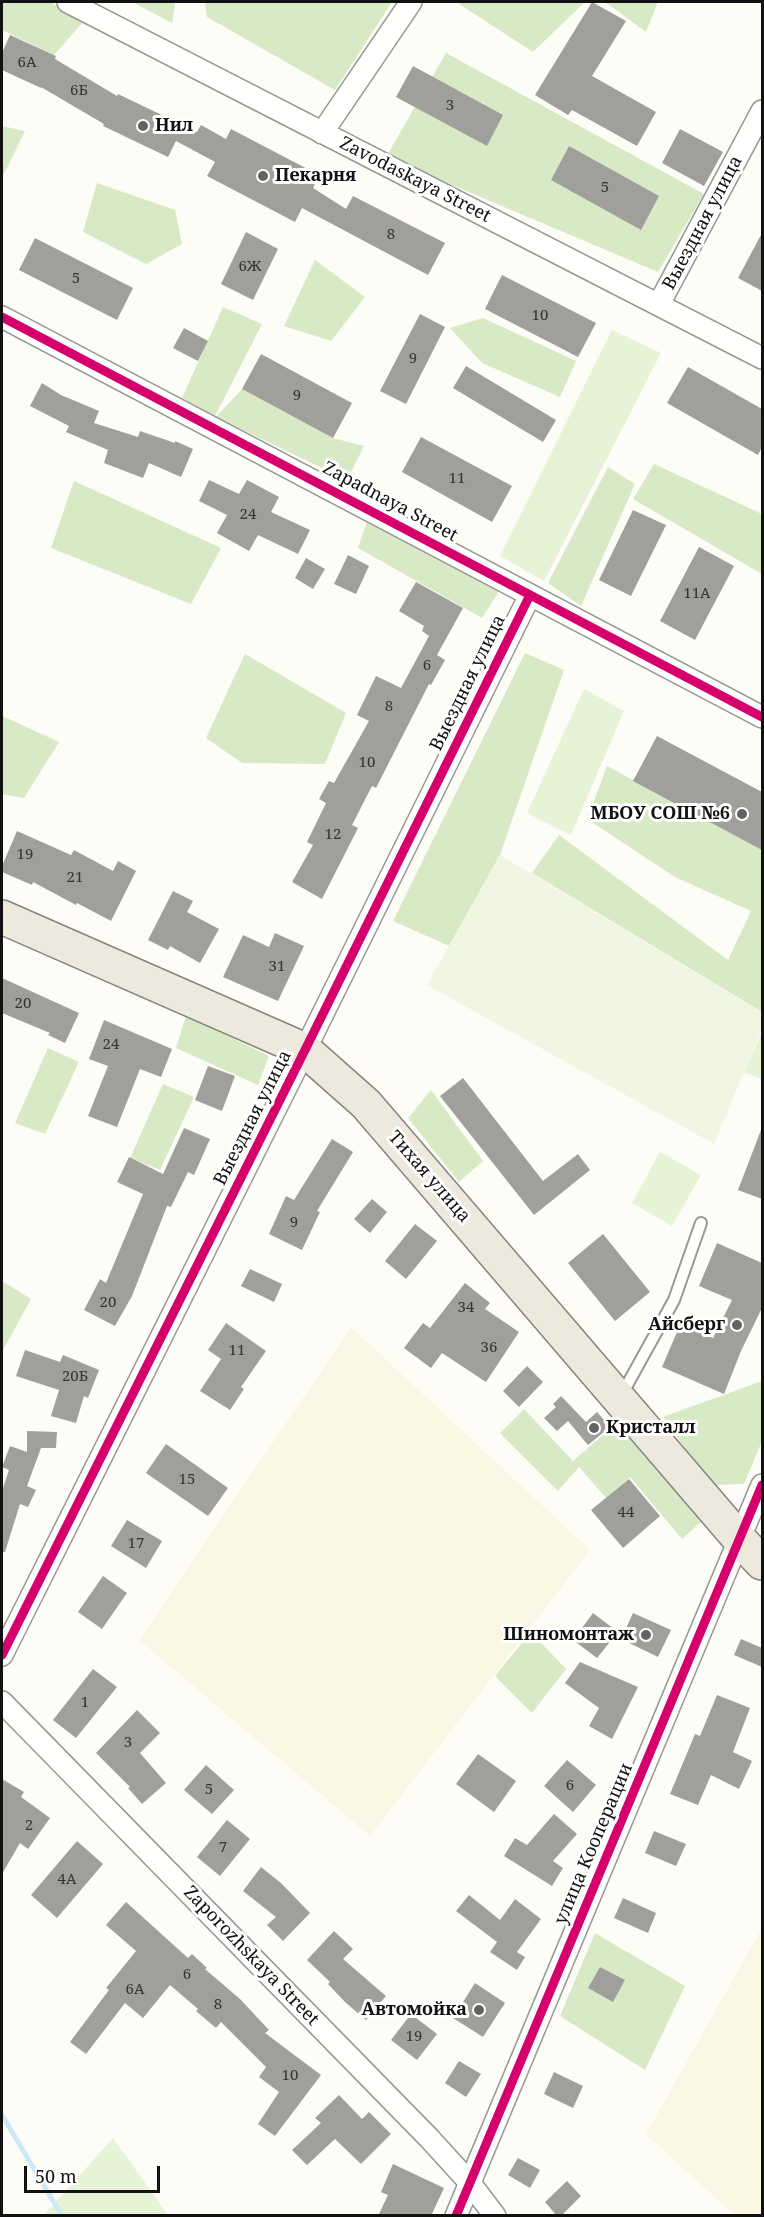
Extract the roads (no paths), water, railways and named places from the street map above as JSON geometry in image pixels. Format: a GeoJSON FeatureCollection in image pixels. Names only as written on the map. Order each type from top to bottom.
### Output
{"type":"FeatureCollection","features":[{"type":"Feature","properties":{"kind":"main road","name":"Тихая улица"},"geometry":{"type":"LineString","coordinates":[[2,917],[305,1050],[366,1104],[752,1552]]}},
{"type":"Feature","properties":{"kind":"street","name":"Zavodaskaya Street"},"geometry":{"type":"LineString","coordinates":[[68,2],[762,358]]}},
{"type":"Feature","properties":{"kind":"street"},"geometry":{"type":"LineString","coordinates":[[322,133],[411,2]]}},
{"type":"Feature","properties":{"kind":"street","name":"Выездная улица"},"geometry":{"type":"LineString","coordinates":[[660,304],[762,111]]}},
{"type":"Feature","properties":{"kind":"street","name":"Zapadnaya Street"},"geometry":{"type":"LineString","coordinates":[[2,317],[762,717]]}},
{"type":"Feature","properties":{"kind":"street","name":"Выездная улица"},"geometry":{"type":"LineString","coordinates":[[2,1655],[530,595]]}},
{"type":"Feature","properties":{"kind":"street","name":"улица Кооперации"},"geometry":{"type":"LineString","coordinates":[[456,2216],[752,1552],[762,1485]]}},
{"type":"Feature","properties":{"kind":"street","name":"Zaporozhskaya Street"},"geometry":{"type":"LineString","coordinates":[[2,1702],[429,2138],[470,2182],[495,2216]]}},
{"type":"Feature","properties":{"kind":"lane"},"geometry":{"type":"LineString","coordinates":[[619,1399],[674,1300],[700,1223]]}},
{"type":"Feature","properties":{"kind":"waterway"},"geometry":{"type":"LineString","coordinates":[[2,2115],[62,2216]]}},
{"type":"Feature","properties":{"kind":"place","name":"Нил"},"geometry":{"type":"Point","coordinates":[143,126]}},
{"type":"Feature","properties":{"kind":"place","name":"Пекарня"},"geometry":{"type":"Point","coordinates":[263,176]}},
{"type":"Feature","properties":{"kind":"place","name":"МБОУ СОШ №6"},"geometry":{"type":"Point","coordinates":[742,814]}},
{"type":"Feature","properties":{"kind":"place","name":"Айсберг"},"geometry":{"type":"Point","coordinates":[737,1325]}},
{"type":"Feature","properties":{"kind":"place","name":"Кристалл"},"geometry":{"type":"Point","coordinates":[594,1428]}},
{"type":"Feature","properties":{"kind":"place","name":"Шиномонтаж"},"geometry":{"type":"Point","coordinates":[646,1635]}},
{"type":"Feature","properties":{"kind":"place","name":"Автомойка"},"geometry":{"type":"Point","coordinates":[479,2010]}}]}
